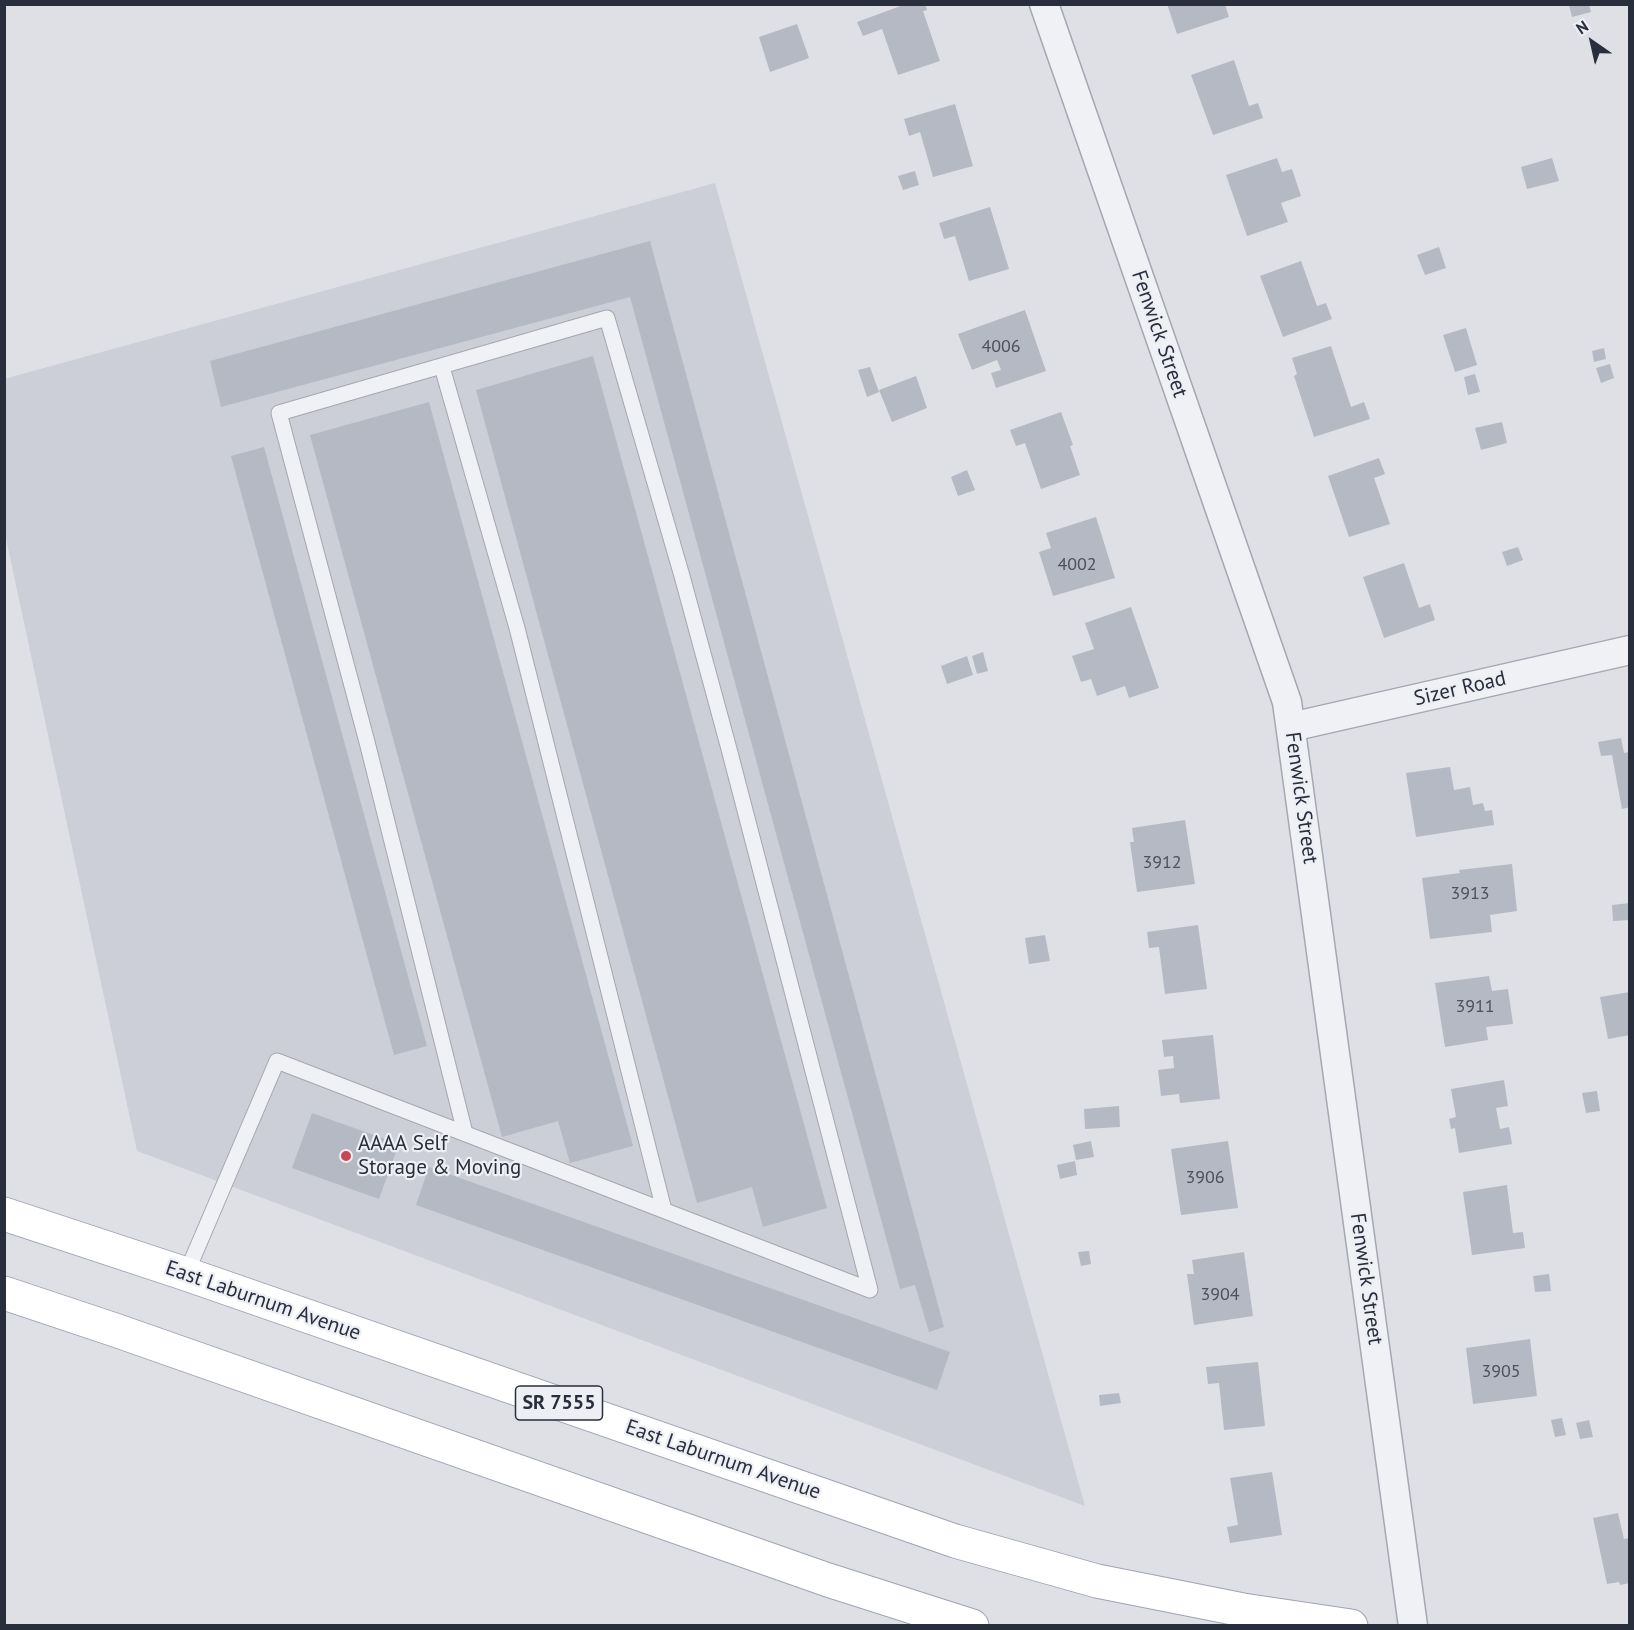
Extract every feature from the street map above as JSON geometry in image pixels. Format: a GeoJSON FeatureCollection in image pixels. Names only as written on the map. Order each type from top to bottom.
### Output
{"type":"FeatureCollection","features":[{"type":"Feature","properties":{"kind":"main road","name":"East Laburnum Avenue"},"geometry":{"type":"LineString","coordinates":[[4,1214],[186,1274],[955,1540],[1096,1581],[1243,1610],[1351,1626]]}},
{"type":"Feature","properties":{"kind":"main road"},"geometry":{"type":"LineString","coordinates":[[4,1293],[828,1580],[972,1626]]}},
{"type":"Feature","properties":{"kind":"street","name":"Fenwick Street"},"geometry":{"type":"LineString","coordinates":[[1044,4],[1287,702],[1413,1626]]}},
{"type":"Feature","properties":{"kind":"street","name":"Sizer Road"},"geometry":{"type":"LineString","coordinates":[[1291,727],[1629,650]]}},
{"type":"Feature","properties":{"kind":"lane"},"geometry":{"type":"LineString","coordinates":[[186,1274],[277,1061],[465,1134],[664,1210],[870,1290],[729,749],[682,576],[607,318],[279,413],[370,753],[465,1134]]}},
{"type":"Feature","properties":{"kind":"lane"},"geometry":{"type":"LineString","coordinates":[[442,367],[517,628],[664,1210]]}},
{"type":"Feature","properties":{"kind":"shaded area"},"geometry":{"type":"Polygon","coordinates":[[[715,183],[1085,1506],[137,1151],[5,534],[4,379],[715,183]]]}},
{"type":"Feature","properties":{"kind":"building"},"geometry":{"type":"Polygon","coordinates":[[[906,4],[925,4],[927,10],[923,11],[940,61],[898,75],[882,29],[863,36],[857,22],[906,4]]]}},
{"type":"Feature","properties":{"kind":"building"},"geometry":{"type":"Polygon","coordinates":[[[1167,4],[1225,4],[1229,17],[1177,34],[1167,4]]]}},
{"type":"Feature","properties":{"kind":"building"},"geometry":{"type":"Polygon","coordinates":[[[1569,5],[1589,5],[1591,12],[1572,17],[1569,5]]]}},
{"type":"Feature","properties":{"kind":"building"},"geometry":{"type":"Polygon","coordinates":[[[797,24],[809,58],[770,72],[759,37],[797,24]]]}},
{"type":"Feature","properties":{"kind":"building"},"geometry":{"type":"Polygon","coordinates":[[[1234,60],[1249,106],[1258,103],[1263,118],[1213,135],[1191,75],[1234,60]]]}},
{"type":"Feature","properties":{"kind":"building"},"geometry":{"type":"Polygon","coordinates":[[[955,104],[973,166],[933,177],[920,132],[909,136],[904,119],[955,104]]]}},
{"type":"Feature","properties":{"kind":"building"},"geometry":{"type":"Polygon","coordinates":[[[1277,158],[1282,172],[1292,169],[1301,196],[1281,203],[1288,222],[1247,236],[1226,175],[1277,158]]]}},
{"type":"Feature","properties":{"kind":"building"},"geometry":{"type":"Polygon","coordinates":[[[1552,158],[1559,181],[1527,189],[1521,167],[1552,158]]]}},
{"type":"Feature","properties":{"kind":"building"},"geometry":{"type":"Polygon","coordinates":[[[915,171],[919,185],[903,190],[898,176],[915,171]]]}},
{"type":"Feature","properties":{"kind":"building"},"geometry":{"type":"Polygon","coordinates":[[[990,207],[1009,269],[969,281],[955,236],[944,239],[939,223],[990,207]]]}},
{"type":"Feature","properties":{"kind":"building"},"geometry":{"type":"Polygon","coordinates":[[[650,241],[944,1327],[929,1332],[915,1285],[900,1289],[630,297],[221,407],[210,361],[650,241]]]}},
{"type":"Feature","properties":{"kind":"building"},"geometry":{"type":"Polygon","coordinates":[[[1439,247],[1446,268],[1425,275],[1417,255],[1439,247]]]}},
{"type":"Feature","properties":{"kind":"building"},"geometry":{"type":"Polygon","coordinates":[[[1301,261],[1317,306],[1326,303],[1332,319],[1283,337],[1260,276],[1301,261]]]}},
{"type":"Feature","properties":{"kind":"building"},"geometry":{"type":"Polygon","coordinates":[[[1025,310],[1046,371],[996,388],[991,373],[1001,370],[997,360],[972,370],[958,334],[1025,310]]]}},
{"type":"Feature","properties":{"kind":"building"},"geometry":{"type":"Polygon","coordinates":[[[1466,328],[1477,365],[1455,372],[1443,335],[1466,328]]]}},
{"type":"Feature","properties":{"kind":"building"},"geometry":{"type":"Polygon","coordinates":[[[1331,346],[1351,407],[1364,402],[1370,419],[1314,437],[1294,376],[1297,374],[1292,358],[1331,346]]]}},
{"type":"Feature","properties":{"kind":"building"},"geometry":{"type":"Polygon","coordinates":[[[1604,348],[1606,359],[1594,362],[1592,351],[1604,348]]]}},
{"type":"Feature","properties":{"kind":"building"},"geometry":{"type":"Polygon","coordinates":[[[593,356],[827,1208],[763,1227],[752,1187],[697,1203],[476,390],[593,356]]]}},
{"type":"Feature","properties":{"kind":"building"},"geometry":{"type":"Polygon","coordinates":[[[1610,364],[1614,378],[1601,383],[1596,368],[1610,364]]]}},
{"type":"Feature","properties":{"kind":"building"},"geometry":{"type":"Polygon","coordinates":[[[870,367],[879,392],[867,397],[858,370],[870,367]]]}},
{"type":"Feature","properties":{"kind":"building"},"geometry":{"type":"Polygon","coordinates":[[[1475,374],[1480,392],[1468,395],[1464,377],[1475,374]]]}},
{"type":"Feature","properties":{"kind":"building"},"geometry":{"type":"Polygon","coordinates":[[[916,376],[927,408],[892,422],[879,390],[916,376]]]}},
{"type":"Feature","properties":{"kind":"building"},"geometry":{"type":"Polygon","coordinates":[[[429,402],[633,1146],[570,1163],[558,1121],[502,1137],[310,435],[429,402]]]}},
{"type":"Feature","properties":{"kind":"building"},"geometry":{"type":"Polygon","coordinates":[[[1061,412],[1073,445],[1070,446],[1080,475],[1041,489],[1025,443],[1016,446],[1010,430],[1061,412]]]}},
{"type":"Feature","properties":{"kind":"building"},"geometry":{"type":"Polygon","coordinates":[[[1502,422],[1507,443],[1481,450],[1475,428],[1502,422]]]}},
{"type":"Feature","properties":{"kind":"building"},"geometry":{"type":"Polygon","coordinates":[[[264,447],[427,1046],[394,1055],[231,456],[264,447]]]}},
{"type":"Feature","properties":{"kind":"building"},"geometry":{"type":"Polygon","coordinates":[[[1379,458],[1385,474],[1374,478],[1390,524],[1349,537],[1328,476],[1379,458]]]}},
{"type":"Feature","properties":{"kind":"building"},"geometry":{"type":"Polygon","coordinates":[[[967,470],[975,490],[958,496],[951,477],[967,470]]]}},
{"type":"Feature","properties":{"kind":"building"},"geometry":{"type":"Polygon","coordinates":[[[1096,517],[1115,578],[1053,596],[1039,552],[1051,548],[1046,533],[1096,517]]]}},
{"type":"Feature","properties":{"kind":"building"},"geometry":{"type":"Polygon","coordinates":[[[1518,547],[1523,560],[1507,566],[1502,552],[1518,547]]]}},
{"type":"Feature","properties":{"kind":"building"},"geometry":{"type":"Polygon","coordinates":[[[1404,563],[1419,608],[1430,604],[1435,620],[1384,638],[1363,577],[1404,563]]]}},
{"type":"Feature","properties":{"kind":"building"},"geometry":{"type":"Polygon","coordinates":[[[1131,607],[1159,688],[1129,698],[1125,686],[1097,696],[1091,679],[1081,682],[1072,656],[1094,649],[1085,623],[1131,607]]]}},
{"type":"Feature","properties":{"kind":"building"},"geometry":{"type":"Polygon","coordinates":[[[983,652],[988,671],[977,674],[972,656],[983,652]]]}},
{"type":"Feature","properties":{"kind":"building"},"geometry":{"type":"Polygon","coordinates":[[[967,656],[973,675],[947,684],[941,666],[967,656]]]}},
{"type":"Feature","properties":{"kind":"building"},"geometry":{"type":"Polygon","coordinates":[[[1621,738],[1624,753],[1629,752],[1630,756],[1630,807],[1622,809],[1612,755],[1601,756],[1598,742],[1621,738]]]}},
{"type":"Feature","properties":{"kind":"building"},"geometry":{"type":"Polygon","coordinates":[[[1450,767],[1454,790],[1470,787],[1473,805],[1483,803],[1485,811],[1492,810],[1494,825],[1416,837],[1406,773],[1450,767]]]}},
{"type":"Feature","properties":{"kind":"building"},"geometry":{"type":"Polygon","coordinates":[[[1185,820],[1195,884],[1137,892],[1130,842],[1134,842],[1132,828],[1185,820]]]}},
{"type":"Feature","properties":{"kind":"building"},"geometry":{"type":"Polygon","coordinates":[[[1512,864],[1517,911],[1490,915],[1492,932],[1430,939],[1422,878],[1460,873],[1459,870],[1512,864]]]}},
{"type":"Feature","properties":{"kind":"building"},"geometry":{"type":"Polygon","coordinates":[[[1630,903],[1630,920],[1613,921],[1612,905],[1630,903]]]}},
{"type":"Feature","properties":{"kind":"building"},"geometry":{"type":"Polygon","coordinates":[[[1198,925],[1207,989],[1165,994],[1159,947],[1149,948],[1147,932],[1198,925]]]}},
{"type":"Feature","properties":{"kind":"building"},"geometry":{"type":"Polygon","coordinates":[[[1045,935],[1050,961],[1029,964],[1025,938],[1045,935]]]}},
{"type":"Feature","properties":{"kind":"building"},"geometry":{"type":"Polygon","coordinates":[[[1489,976],[1492,991],[1508,989],[1513,1024],[1486,1027],[1488,1040],[1445,1047],[1435,983],[1489,976]]]}},
{"type":"Feature","properties":{"kind":"building"},"geometry":{"type":"Polygon","coordinates":[[[1630,992],[1630,1035],[1608,1039],[1600,997],[1630,992]]]}},
{"type":"Feature","properties":{"kind":"building"},"geometry":{"type":"Polygon","coordinates":[[[1213,1035],[1220,1099],[1180,1103],[1179,1094],[1161,1096],[1158,1070],[1174,1068],[1173,1056],[1164,1057],[1162,1040],[1213,1035]]]}},
{"type":"Feature","properties":{"kind":"building"},"geometry":{"type":"Polygon","coordinates":[[[1504,1080],[1508,1106],[1496,1108],[1500,1129],[1509,1127],[1512,1144],[1459,1153],[1455,1128],[1451,1129],[1449,1119],[1456,1117],[1451,1089],[1504,1080]]]}},
{"type":"Feature","properties":{"kind":"building"},"geometry":{"type":"Polygon","coordinates":[[[1597,1091],[1600,1111],[1586,1113],[1582,1093],[1597,1091]]]}},
{"type":"Feature","properties":{"kind":"building"},"geometry":{"type":"Polygon","coordinates":[[[1119,1106],[1120,1127],[1085,1129],[1084,1109],[1119,1106]]]}},
{"type":"Feature","properties":{"kind":"building","name":"AAAA Self Storage & Moving"},"geometry":{"type":"Polygon","coordinates":[[[312,1113],[399,1144],[379,1199],[292,1168],[312,1113]]]}},
{"type":"Feature","properties":{"kind":"building"},"geometry":{"type":"Polygon","coordinates":[[[1091,1141],[1094,1157],[1076,1160],[1073,1145],[1091,1141]]]}},
{"type":"Feature","properties":{"kind":"building"},"geometry":{"type":"Polygon","coordinates":[[[1228,1141],[1238,1208],[1181,1215],[1171,1149],[1228,1141]]]}},
{"type":"Feature","properties":{"kind":"building"},"geometry":{"type":"Polygon","coordinates":[[[1075,1161],[1077,1175],[1060,1179],[1057,1165],[1075,1161]]]}},
{"type":"Feature","properties":{"kind":"building"},"geometry":{"type":"Polygon","coordinates":[[[429,1167],[950,1352],[937,1390],[416,1205],[429,1167]]]}},
{"type":"Feature","properties":{"kind":"building"},"geometry":{"type":"Polygon","coordinates":[[[1507,1185],[1513,1233],[1523,1232],[1525,1248],[1472,1255],[1463,1192],[1507,1185]]]}},
{"type":"Feature","properties":{"kind":"building"},"geometry":{"type":"Polygon","coordinates":[[[1089,1251],[1091,1264],[1081,1266],[1078,1252],[1089,1251]]]}},
{"type":"Feature","properties":{"kind":"building"},"geometry":{"type":"Polygon","coordinates":[[[1244,1252],[1253,1316],[1194,1325],[1187,1274],[1194,1274],[1192,1260],[1244,1252]]]}},
{"type":"Feature","properties":{"kind":"building"},"geometry":{"type":"Polygon","coordinates":[[[1549,1274],[1551,1291],[1535,1292],[1533,1276],[1549,1274]]]}},
{"type":"Feature","properties":{"kind":"building"},"geometry":{"type":"Polygon","coordinates":[[[1530,1339],[1537,1396],[1473,1404],[1466,1348],[1530,1339]]]}},
{"type":"Feature","properties":{"kind":"building"},"geometry":{"type":"Polygon","coordinates":[[[1258,1362],[1265,1426],[1224,1430],[1219,1383],[1208,1384],[1206,1367],[1258,1362]]]}},
{"type":"Feature","properties":{"kind":"building"},"geometry":{"type":"Polygon","coordinates":[[[1119,1393],[1121,1403],[1100,1406],[1099,1395],[1119,1393]]]}},
{"type":"Feature","properties":{"kind":"building"},"geometry":{"type":"Polygon","coordinates":[[[1562,1418],[1566,1435],[1555,1437],[1551,1420],[1562,1418]]]}},
{"type":"Feature","properties":{"kind":"building"},"geometry":{"type":"Polygon","coordinates":[[[1589,1420],[1593,1437],[1580,1439],[1576,1423],[1589,1420]]]}},
{"type":"Feature","properties":{"kind":"building"},"geometry":{"type":"Polygon","coordinates":[[[1272,1472],[1282,1535],[1230,1543],[1227,1527],[1238,1525],[1230,1478],[1272,1472]]]}},
{"type":"Feature","properties":{"kind":"building"},"geometry":{"type":"Polygon","coordinates":[[[1618,1513],[1624,1539],[1630,1538],[1630,1583],[1620,1585],[1619,1582],[1607,1584],[1593,1518],[1618,1513]]]}},
{"type":"Feature","properties":{"kind":"place","name":"AAAA Self Storage & Moving"},"geometry":{"type":"Point","coordinates":[346,1156]}}]}
